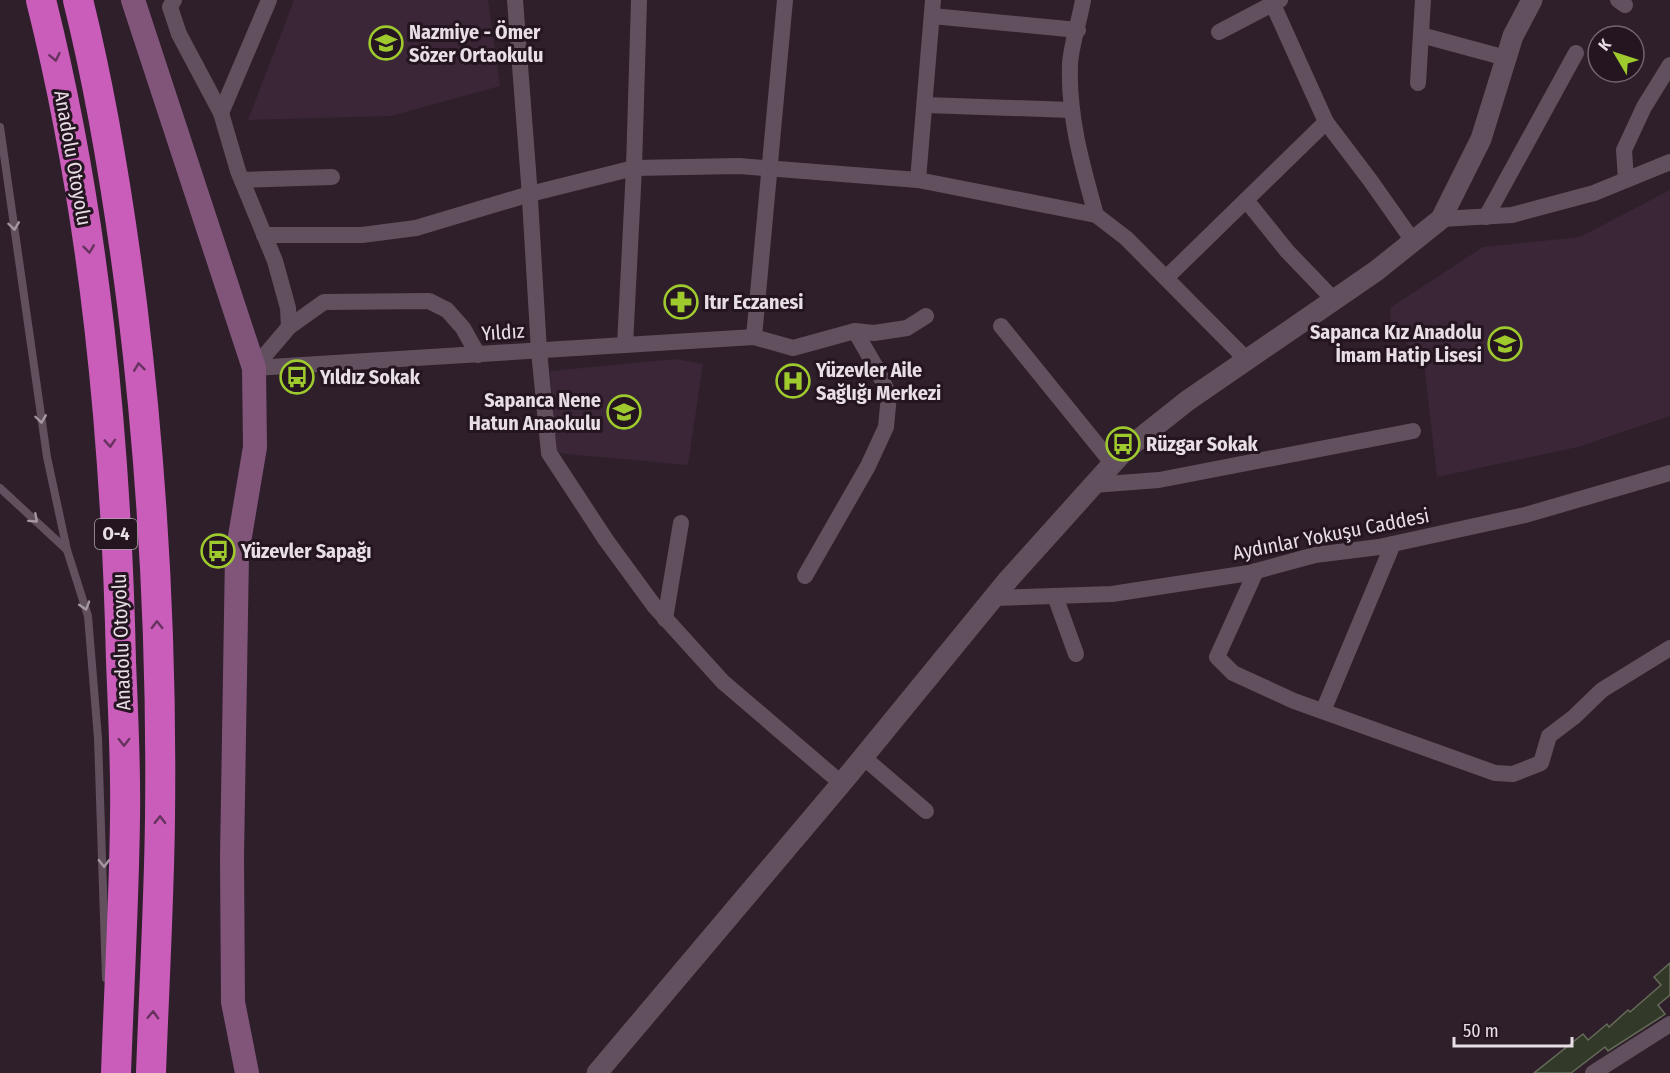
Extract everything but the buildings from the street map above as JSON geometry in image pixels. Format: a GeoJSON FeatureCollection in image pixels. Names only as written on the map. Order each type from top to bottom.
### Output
{"type":"FeatureCollection","features":[{"type":"Feature","properties":{"kind":"highway","name":"Anadolu Otoyolu"},"geometry":{"type":"LineString","coordinates":[[41,0],[54,53],[86,227],[108,405],[120,587],[126,816],[115,1073]]}},
{"type":"Feature","properties":{"kind":"highway","name":"Anadolu Otoyolu"},"geometry":{"type":"LineString","coordinates":[[78,0],[91,51],[122,224],[144,402],[156,586],[160,818],[151,1073]]}},
{"type":"Feature","properties":{"kind":"main road"},"geometry":{"type":"LineString","coordinates":[[133,0],[254,368],[255,447],[237,554],[232,857],[233,1002],[247,1073]]}},
{"type":"Feature","properties":{"kind":"street"},"geometry":{"type":"LineString","coordinates":[[174,0],[170,7],[179,34],[221,113],[242,180],[275,261],[288,308],[289,327]]}},
{"type":"Feature","properties":{"kind":"street"},"geometry":{"type":"LineString","coordinates":[[221,113],[269,0]]}},
{"type":"Feature","properties":{"kind":"street"},"geometry":{"type":"LineString","coordinates":[[514,0],[530,194],[539,351],[549,453],[606,540],[665,619],[723,682],[841,783]]}},
{"type":"Feature","properties":{"kind":"street"},"geometry":{"type":"LineString","coordinates":[[625,345],[634,168],[639,0]]}},
{"type":"Feature","properties":{"kind":"street"},"geometry":{"type":"LineString","coordinates":[[754,337],[785,0]]}},
{"type":"Feature","properties":{"kind":"street"},"geometry":{"type":"LineString","coordinates":[[1083,0],[1070,62],[1071,110],[1081,162],[1096,215]]}},
{"type":"Feature","properties":{"kind":"street"},"geometry":{"type":"LineString","coordinates":[[1418,83],[1423,0]]}},
{"type":"Feature","properties":{"kind":"street"},"geometry":{"type":"LineString","coordinates":[[597,1073],[863,757],[993,598],[1124,450],[1187,401],[1334,300],[1441,219],[1481,139],[1513,36],[1532,0]]}},
{"type":"Feature","properties":{"kind":"street"},"geometry":{"type":"LineString","coordinates":[[1219,32],[1275,1],[1326,122],[1413,241]]}},
{"type":"Feature","properties":{"kind":"street"},"geometry":{"type":"LineString","coordinates":[[918,180],[933,8],[1078,30]]}},
{"type":"Feature","properties":{"kind":"street"},"geometry":{"type":"LineString","coordinates":[[1421,35],[1506,58]]}},
{"type":"Feature","properties":{"kind":"street"},"geometry":{"type":"LineString","coordinates":[[1486,216],[1576,53]]}},
{"type":"Feature","properties":{"kind":"street"},"geometry":{"type":"LineString","coordinates":[[1626,180],[1624,150],[1644,107],[1670,64]]}},
{"type":"Feature","properties":{"kind":"street"},"geometry":{"type":"LineString","coordinates":[[925,105],[1071,110]]}},
{"type":"Feature","properties":{"kind":"street"},"geometry":{"type":"LineString","coordinates":[[1166,278],[1326,122]]}},
{"type":"Feature","properties":{"kind":"street"},"geometry":{"type":"LineString","coordinates":[[1441,219],[1522,212],[1594,193],[1670,162]]}},
{"type":"Feature","properties":{"kind":"street"},"geometry":{"type":"LineString","coordinates":[[264,236],[362,235],[416,228],[530,194],[634,168],[739,166],[918,180],[1096,215],[1126,238],[1247,360]]}},
{"type":"Feature","properties":{"kind":"street"},"geometry":{"type":"LineString","coordinates":[[242,180],[332,177]]}},
{"type":"Feature","properties":{"kind":"street"},"geometry":{"type":"LineString","coordinates":[[1246,200],[1287,250],[1334,300]]}},
{"type":"Feature","properties":{"kind":"street"},"geometry":{"type":"LineString","coordinates":[[254,368],[289,327],[324,302],[429,301],[447,310],[463,328],[478,355]]}},
{"type":"Feature","properties":{"kind":"street","name":"Yıldız"},"geometry":{"type":"LineString","coordinates":[[254,368],[754,337],[793,348],[855,332],[874,333],[907,328],[926,316]]}},
{"type":"Feature","properties":{"kind":"street"},"geometry":{"type":"LineString","coordinates":[[1001,326],[1112,464]]}},
{"type":"Feature","properties":{"kind":"street"},"geometry":{"type":"LineString","coordinates":[[805,576],[868,466],[886,428],[889,395],[855,332]]}},
{"type":"Feature","properties":{"kind":"street"},"geometry":{"type":"LineString","coordinates":[[1093,484],[1159,480],[1413,431]]}},
{"type":"Feature","properties":{"kind":"street","name":"Aydınlar Yokuşu Caddesi"},"geometry":{"type":"LineString","coordinates":[[993,598],[1112,594],[1257,571],[1315,555],[1393,544],[1525,515],[1670,473]]}},
{"type":"Feature","properties":{"kind":"street"},"geometry":{"type":"LineString","coordinates":[[665,619],[681,523]]}},
{"type":"Feature","properties":{"kind":"street"},"geometry":{"type":"LineString","coordinates":[[1323,711],[1393,544]]}},
{"type":"Feature","properties":{"kind":"street"},"geometry":{"type":"LineString","coordinates":[[1257,571],[1217,657],[1233,673],[1294,702],[1495,773],[1513,774],[1541,763],[1549,736],[1574,717],[1602,690],[1670,648]]}},
{"type":"Feature","properties":{"kind":"street"},"geometry":{"type":"LineString","coordinates":[[1055,596],[1076,654]]}},
{"type":"Feature","properties":{"kind":"street"},"geometry":{"type":"LineString","coordinates":[[863,757],[926,811]]}},
{"type":"Feature","properties":{"kind":"street"},"geometry":{"type":"LineString","coordinates":[[1593,1073],[1670,1024]]}},
{"type":"Feature","properties":{"kind":"lane"},"geometry":{"type":"LineString","coordinates":[[0,127],[46,457],[67,550],[88,616],[99,738],[106,983]]}},
{"type":"Feature","properties":{"kind":"lane"},"geometry":{"type":"LineString","coordinates":[[0,488],[67,550]]}},
{"type":"Feature","properties":{"kind":"lane"},"geometry":{"type":"LineString","coordinates":[[109,1017],[115,1073]]}},
{"type":"Feature","properties":{"kind":"shaded area","name":"Nazmiye - Ömer Sözer Ortaokulu"},"geometry":{"type":"Polygon","coordinates":[[[294,0],[488,0],[500,86],[391,116],[248,120],[294,0]]]}},
{"type":"Feature","properties":{"kind":"shaded area","name":"Sapanca Kız Anadolu İmam Hatip Lisesi"},"geometry":{"type":"Polygon","coordinates":[[[1670,190],[1670,416],[1578,447],[1437,477],[1424,364],[1391,325],[1390,308],[1483,247],[1580,237],[1670,190]]]}},
{"type":"Feature","properties":{"kind":"shaded area","name":"Sapanca Nene Hatun Anaokulu"},"geometry":{"type":"Polygon","coordinates":[[[676,359],[703,364],[688,465],[556,453],[550,371],[676,359]]]}},
{"type":"Feature","properties":{"kind":"place","name":"Nazmiye - Ömer Sözer Ortaokulu"},"geometry":{"type":"Point","coordinates":[386,43]}},
{"type":"Feature","properties":{"kind":"place","name":"Itır Eczanesi"},"geometry":{"type":"Point","coordinates":[681,302]}},
{"type":"Feature","properties":{"kind":"place","name":"Sapanca Kız Anadolu İmam Hatip Lisesi"},"geometry":{"type":"Point","coordinates":[1505,344]}},
{"type":"Feature","properties":{"kind":"place","name":"Yıldız Sokak"},"geometry":{"type":"Point","coordinates":[297,377]}},
{"type":"Feature","properties":{"kind":"place","name":"Yüzevler Aile Sağlığı Merkezi"},"geometry":{"type":"Point","coordinates":[793,381]}},
{"type":"Feature","properties":{"kind":"place","name":"Sapanca Nene Hatun Anaokulu"},"geometry":{"type":"Point","coordinates":[624,412]}},
{"type":"Feature","properties":{"kind":"place","name":"Rüzgar Sokak"},"geometry":{"type":"Point","coordinates":[1123,444]}},
{"type":"Feature","properties":{"kind":"place","name":"Yüzevler Sapağı"},"geometry":{"type":"Point","coordinates":[218,551]}}]}
